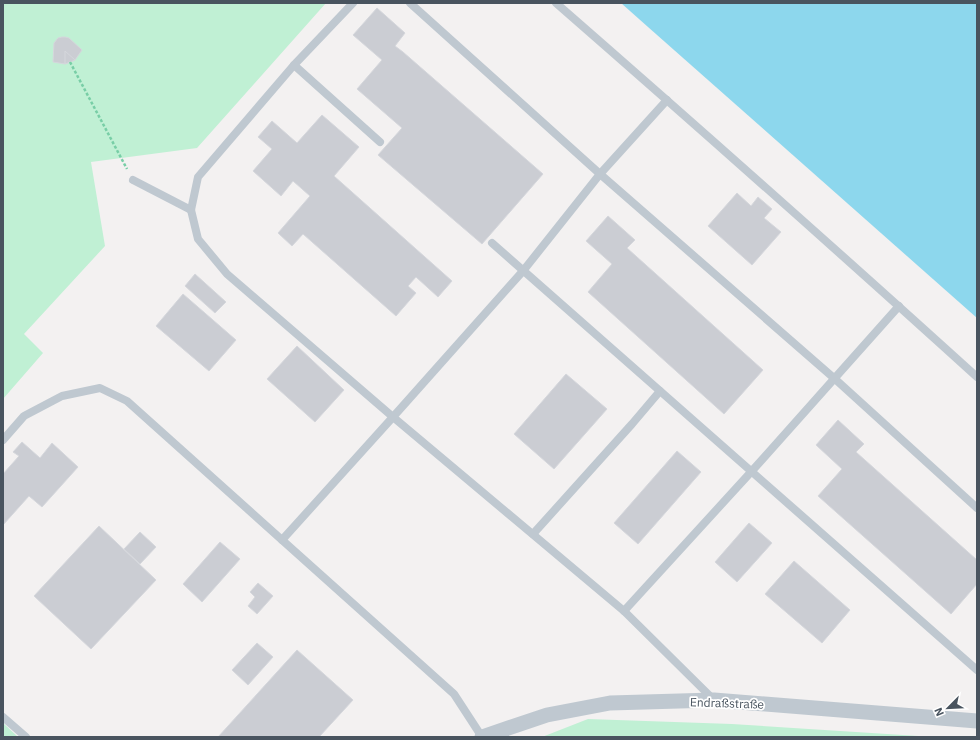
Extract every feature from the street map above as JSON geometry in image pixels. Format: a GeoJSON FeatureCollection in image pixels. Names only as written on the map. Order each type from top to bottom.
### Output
{"type":"FeatureCollection","features":[{"type":"Feature","properties":{"kind":"street","name":"Endraßstraße"},"geometry":{"type":"LineString","coordinates":[[482,737],[548,715],[610,703],[714,700],[977,721]]}},
{"type":"Feature","properties":{"kind":"lane"},"geometry":{"type":"LineString","coordinates":[[353,3],[294,65],[198,177],[191,210],[198,239],[227,274],[393,417],[624,611],[714,700]]}},
{"type":"Feature","properties":{"kind":"lane"},"geometry":{"type":"LineString","coordinates":[[410,3],[600,174],[835,379],[977,508]]}},
{"type":"Feature","properties":{"kind":"lane"},"geometry":{"type":"LineString","coordinates":[[556,3],[899,306],[977,377]]}},
{"type":"Feature","properties":{"kind":"lane"},"geometry":{"type":"LineString","coordinates":[[294,65],[380,142]]}},
{"type":"Feature","properties":{"kind":"lane"},"geometry":{"type":"LineString","coordinates":[[282,540],[523,271],[600,174],[667,100]]}},
{"type":"Feature","properties":{"kind":"lane"},"geometry":{"type":"LineString","coordinates":[[133,180],[191,210]]}},
{"type":"Feature","properties":{"kind":"lane"},"geometry":{"type":"LineString","coordinates":[[492,244],[977,670]]}},
{"type":"Feature","properties":{"kind":"lane"},"geometry":{"type":"LineString","coordinates":[[624,611],[752,472],[899,306]]}},
{"type":"Feature","properties":{"kind":"lane"},"geometry":{"type":"LineString","coordinates":[[3,440],[24,416],[62,396],[100,388],[127,401],[454,694],[482,737]]}},
{"type":"Feature","properties":{"kind":"lane"},"geometry":{"type":"LineString","coordinates":[[532,534],[660,392]]}},
{"type":"Feature","properties":{"kind":"lane"},"geometry":{"type":"LineString","coordinates":[[3,717],[26,737]]}},
{"type":"Feature","properties":{"kind":"path"},"geometry":{"type":"LineString","coordinates":[[70,62],[133,180]]}},
{"type":"Feature","properties":{"kind":"green space"},"geometry":{"type":"Polygon","coordinates":[[[3,3],[326,3],[197,148],[91,162],[105,246],[24,334],[43,353],[3,399],[3,3]]]}},
{"type":"Feature","properties":{"kind":"green space"},"geometry":{"type":"Polygon","coordinates":[[[588,719],[732,724],[934,737],[542,737],[588,719]]]}},
{"type":"Feature","properties":{"kind":"green space"},"geometry":{"type":"Polygon","coordinates":[[[3,723],[18,737],[3,737],[3,723]]]}},
{"type":"Feature","properties":{"kind":"water"},"geometry":{"type":"Polygon","coordinates":[[[621,3],[977,3],[977,318],[648,27],[621,3]]]}},
{"type":"Feature","properties":{"kind":"building"},"geometry":{"type":"Polygon","coordinates":[[[377,8],[405,33],[395,46],[543,174],[482,244],[378,155],[402,128],[357,89],[382,60],[353,35],[377,8]]]}},
{"type":"Feature","properties":{"kind":"building"},"geometry":{"type":"Polygon","coordinates":[[[58,38],[69,38],[82,50],[75,60],[65,64],[53,62],[54,43],[58,38]]]}},
{"type":"Feature","properties":{"kind":"building"},"geometry":{"type":"Polygon","coordinates":[[[65,51],[75,60],[65,64],[65,51]]]}},
{"type":"Feature","properties":{"kind":"building"},"geometry":{"type":"Polygon","coordinates":[[[322,115],[359,147],[334,176],[452,281],[438,297],[416,277],[408,286],[416,293],[396,316],[303,234],[292,246],[278,233],[310,196],[293,181],[281,196],[253,171],[272,149],[258,137],[272,121],[297,143],[322,115]]]}},
{"type":"Feature","properties":{"kind":"building"},"geometry":{"type":"Polygon","coordinates":[[[737,193],[751,206],[758,197],[772,209],[764,218],[781,232],[752,265],[708,226],[737,193]]]}},
{"type":"Feature","properties":{"kind":"building"},"geometry":{"type":"Polygon","coordinates":[[[608,216],[635,240],[627,248],[763,370],[724,414],[588,292],[612,264],[586,241],[608,216]]]}},
{"type":"Feature","properties":{"kind":"building"},"geometry":{"type":"Polygon","coordinates":[[[195,274],[226,302],[215,313],[185,286],[195,274]]]}},
{"type":"Feature","properties":{"kind":"building"},"geometry":{"type":"Polygon","coordinates":[[[183,294],[236,340],[209,371],[156,326],[183,294]]]}},
{"type":"Feature","properties":{"kind":"building"},"geometry":{"type":"Polygon","coordinates":[[[297,346],[344,390],[315,422],[267,379],[297,346]]]}},
{"type":"Feature","properties":{"kind":"building"},"geometry":{"type":"Polygon","coordinates":[[[566,374],[607,409],[554,469],[514,434],[566,374]]]}},
{"type":"Feature","properties":{"kind":"building"},"geometry":{"type":"Polygon","coordinates":[[[838,420],[864,444],[856,452],[977,560],[977,584],[951,614],[818,496],[842,469],[816,445],[838,420]]]}},
{"type":"Feature","properties":{"kind":"building"},"geometry":{"type":"Polygon","coordinates":[[[22,442],[40,458],[52,443],[78,467],[42,507],[29,496],[3,525],[3,474],[19,456],[13,452],[22,442]]]}},
{"type":"Feature","properties":{"kind":"building"},"geometry":{"type":"Polygon","coordinates":[[[677,451],[701,472],[638,544],[614,523],[677,451]]]}},
{"type":"Feature","properties":{"kind":"building"},"geometry":{"type":"Polygon","coordinates":[[[749,523],[772,543],[737,582],[715,562],[749,523]]]}},
{"type":"Feature","properties":{"kind":"building"},"geometry":{"type":"Polygon","coordinates":[[[99,526],[156,580],[91,649],[34,596],[99,526]]]}},
{"type":"Feature","properties":{"kind":"building"},"geometry":{"type":"Polygon","coordinates":[[[140,532],[156,547],[140,564],[124,549],[140,532]]]}},
{"type":"Feature","properties":{"kind":"building"},"geometry":{"type":"Polygon","coordinates":[[[220,542],[240,559],[202,602],[183,584],[220,542]]]}},
{"type":"Feature","properties":{"kind":"building"},"geometry":{"type":"Polygon","coordinates":[[[794,561],[850,610],[822,643],[765,594],[794,561]]]}},
{"type":"Feature","properties":{"kind":"building"},"geometry":{"type":"Polygon","coordinates":[[[258,583],[273,596],[257,614],[248,606],[255,597],[250,592],[258,583]]]}},
{"type":"Feature","properties":{"kind":"building"},"geometry":{"type":"Polygon","coordinates":[[[257,643],[273,657],[248,685],[232,670],[257,643]]]}},
{"type":"Feature","properties":{"kind":"building"},"geometry":{"type":"Polygon","coordinates":[[[297,650],[353,700],[319,737],[218,737],[297,650]]]}}]}
